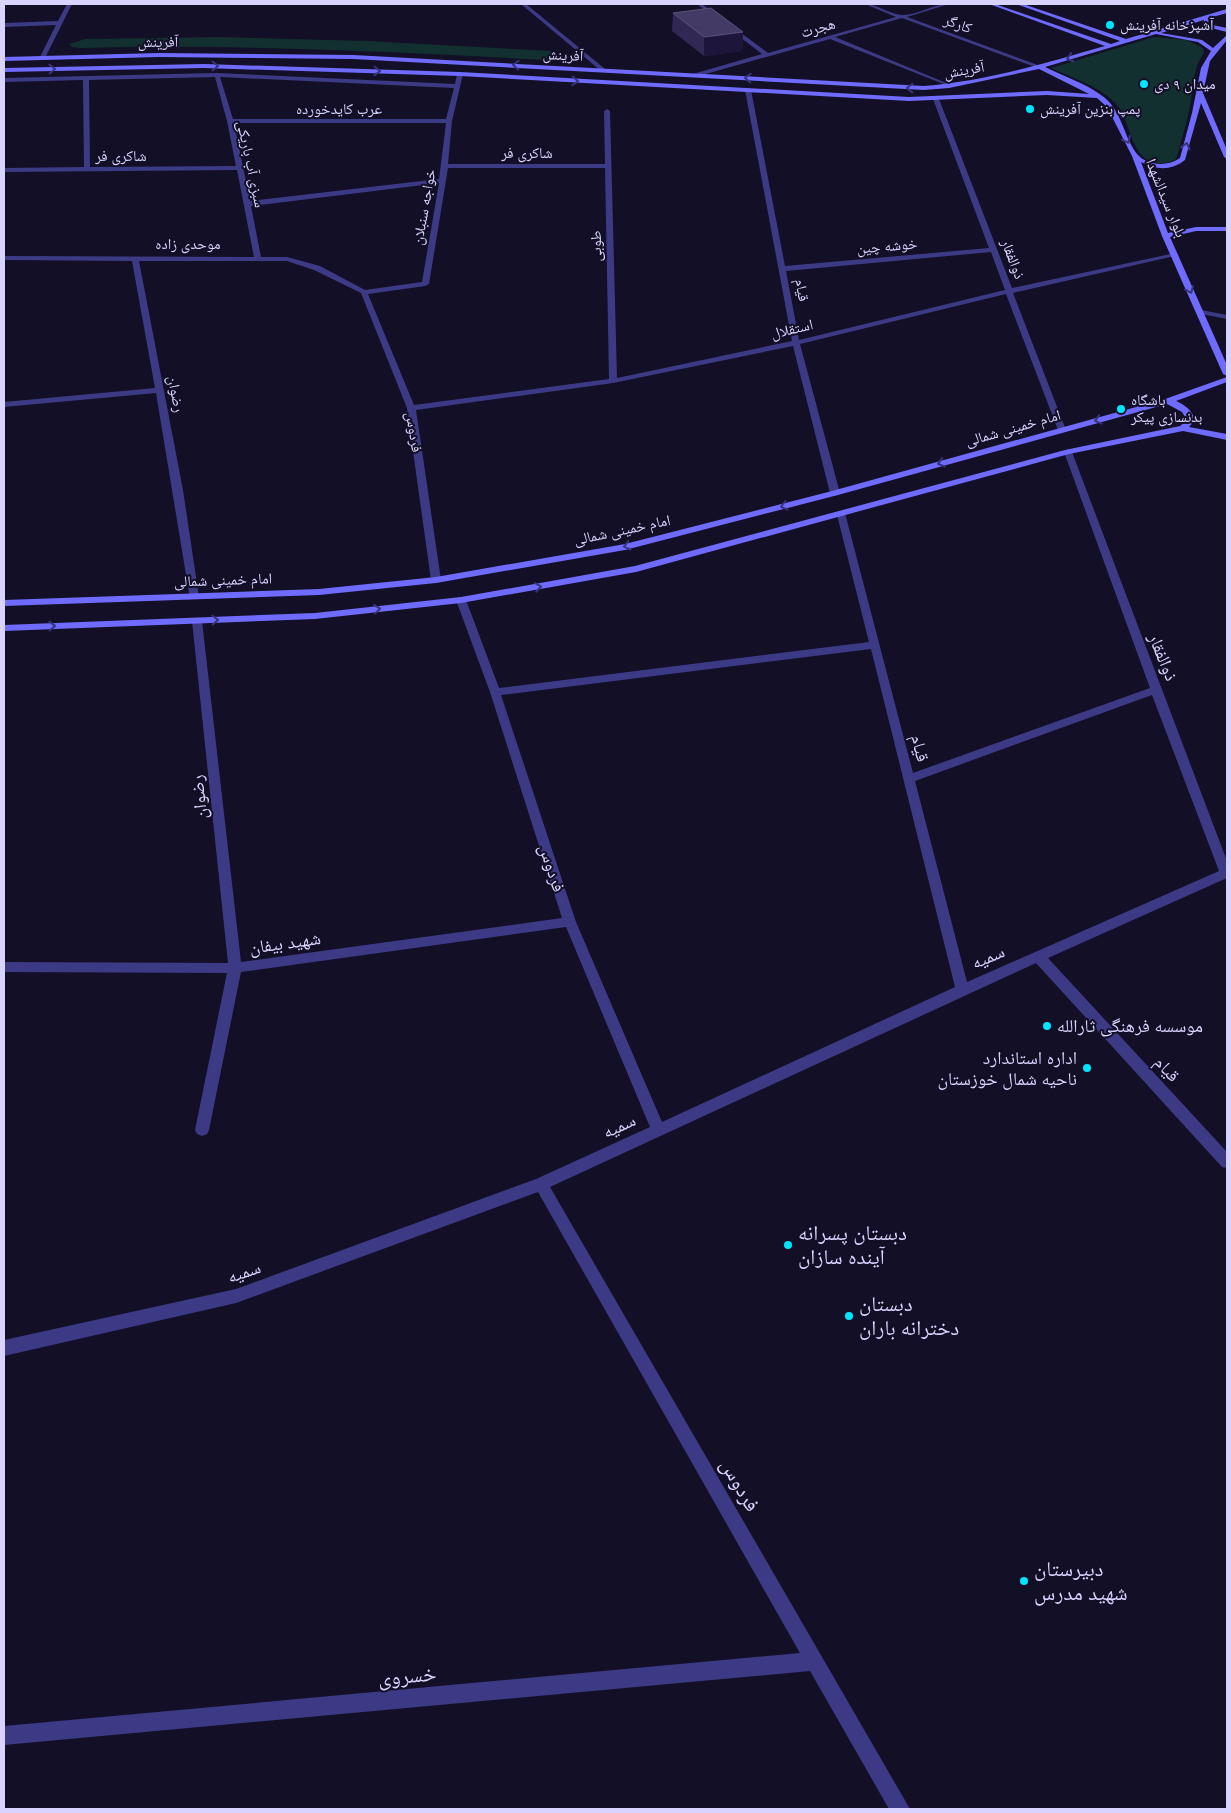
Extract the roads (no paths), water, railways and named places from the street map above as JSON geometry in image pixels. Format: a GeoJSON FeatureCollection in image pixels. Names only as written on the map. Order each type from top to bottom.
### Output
{"type":"FeatureCollection","features":[{"type":"Feature","properties":{"kind":"main road"},"geometry":{"type":"LineString","coordinates":[[991,4],[1113,45]]}},
{"type":"Feature","properties":{"kind":"main road"},"geometry":{"type":"LineString","coordinates":[[1017,4],[1125,41]]}},
{"type":"Feature","properties":{"kind":"main road","name":"آفرینش"},"geometry":{"type":"LineString","coordinates":[[4,59],[265,55],[603,70],[915,88],[949,86],[1040,68],[1227,11]]}},
{"type":"Feature","properties":{"kind":"main road"},"geometry":{"type":"LineString","coordinates":[[1207,17],[1205,25],[1227,30]]}},
{"type":"Feature","properties":{"kind":"main road"},"geometry":{"type":"LineString","coordinates":[[1152,33],[1195,40],[1208,45],[1213,50]]}},
{"type":"Feature","properties":{"kind":"main road"},"geometry":{"type":"LineString","coordinates":[[1135,156],[1152,165],[1166,167],[1176,165],[1183,159],[1200,94],[1200,80],[1204,65],[1213,50],[1227,37]]}},
{"type":"Feature","properties":{"kind":"main road","name":"آفرینش"},"geometry":{"type":"LineString","coordinates":[[4,70],[204,66],[460,74],[866,97],[936,99],[1047,92],[1099,96]]}},
{"type":"Feature","properties":{"kind":"main road","name":"بلوار سیدالشهدا"},"geometry":{"type":"LineString","coordinates":[[1040,68],[1099,96],[1110,106],[1135,156],[1166,236],[1227,374]]}},
{"type":"Feature","properties":{"kind":"main road"},"geometry":{"type":"LineString","coordinates":[[866,85],[866,97]]}},
{"type":"Feature","properties":{"kind":"main road"},"geometry":{"type":"LineString","coordinates":[[1200,94],[1227,156]]}},
{"type":"Feature","properties":{"kind":"main road"},"geometry":{"type":"LineString","coordinates":[[1166,236],[1185,229],[1211,227],[1227,229]]}},
{"type":"Feature","properties":{"kind":"main road","name":"امام خمینی شمالی"},"geometry":{"type":"LineString","coordinates":[[4,603],[320,592],[436,580],[625,547],[835,493],[1168,401],[1227,378]]}},
{"type":"Feature","properties":{"kind":"main road"},"geometry":{"type":"LineString","coordinates":[[1168,401],[1178,404],[1190,414],[1192,420],[1183,428]]}},
{"type":"Feature","properties":{"kind":"main road"},"geometry":{"type":"LineString","coordinates":[[4,628],[315,616],[462,600],[636,569],[842,515],[1068,452],[1183,428],[1227,437]]}},
{"type":"Feature","properties":{"kind":"street"},"geometry":{"type":"LineString","coordinates":[[43,57],[69,4]]}},
{"type":"Feature","properties":{"kind":"street"},"geometry":{"type":"LineString","coordinates":[[523,4],[603,70]]}},
{"type":"Feature","properties":{"kind":"street"},"geometry":{"type":"LineString","coordinates":[[699,4],[767,55]]}},
{"type":"Feature","properties":{"kind":"street","name":"کارگر"},"geometry":{"type":"LineString","coordinates":[[867,4],[1040,68]]}},
{"type":"Feature","properties":{"kind":"street","name":"هجرت"},"geometry":{"type":"LineString","coordinates":[[695,75],[947,4]]}},
{"type":"Feature","properties":{"kind":"street"},"geometry":{"type":"LineString","coordinates":[[4,25],[61,23]]}},
{"type":"Feature","properties":{"kind":"street"},"geometry":{"type":"LineString","coordinates":[[830,37],[949,86]]}},
{"type":"Feature","properties":{"kind":"street","name":"خواجه سنبلان"},"geometry":{"type":"LineString","coordinates":[[364,292],[425,284],[445,166],[449,121],[460,74]]}},
{"type":"Feature","properties":{"kind":"street"},"geometry":{"type":"LineString","coordinates":[[4,80],[217,75],[456,86]]}},
{"type":"Feature","properties":{"kind":"street","name":"سبزی آب باریکی"},"geometry":{"type":"LineString","coordinates":[[217,75],[230,121],[238,168],[258,258]]}},
{"type":"Feature","properties":{"kind":"street"},"geometry":{"type":"LineString","coordinates":[[86,77],[87,169]]}},
{"type":"Feature","properties":{"kind":"street","name":"قیام"},"geometry":{"type":"LineString","coordinates":[[748,90],[796,343],[835,493]]}},
{"type":"Feature","properties":{"kind":"street","name":"ذوالفقار"},"geometry":{"type":"LineString","coordinates":[[936,99],[1062,430]]}},
{"type":"Feature","properties":{"kind":"street","name":"طوبی"},"geometry":{"type":"LineString","coordinates":[[607,111],[613,381]]}},
{"type":"Feature","properties":{"kind":"street","name":"عرب کایدخورده"},"geometry":{"type":"LineString","coordinates":[[230,121],[449,121]]}},
{"type":"Feature","properties":{"kind":"street","name":"شاکری فر"},"geometry":{"type":"LineString","coordinates":[[445,166],[608,166]]}},
{"type":"Feature","properties":{"kind":"street","name":"شاکری فر"},"geometry":{"type":"LineString","coordinates":[[4,170],[238,168]]}},
{"type":"Feature","properties":{"kind":"street"},"geometry":{"type":"LineString","coordinates":[[246,204],[442,181]]}},
{"type":"Feature","properties":{"kind":"street","name":"خوشه چین"},"geometry":{"type":"LineString","coordinates":[[782,269],[994,250]]}},
{"type":"Feature","properties":{"kind":"street","name":"استقلال"},"geometry":{"type":"LineString","coordinates":[[411,408],[613,381],[796,343],[1010,291],[1175,255]]}},
{"type":"Feature","properties":{"kind":"street","name":"رضوان"},"geometry":{"type":"LineString","coordinates":[[135,257],[178,490],[194,597]]}},
{"type":"Feature","properties":{"kind":"street","name":"موحدی زاده"},"geometry":{"type":"LineString","coordinates":[[4,258],[287,259],[317,268],[364,292]]}},
{"type":"Feature","properties":{"kind":"street","name":"فردوس"},"geometry":{"type":"LineString","coordinates":[[364,292],[411,408],[436,580]]}},
{"type":"Feature","properties":{"kind":"street"},"geometry":{"type":"LineString","coordinates":[[1199,311],[1227,317]]}},
{"type":"Feature","properties":{"kind":"street"},"geometry":{"type":"LineString","coordinates":[[4,405],[160,390]]}},
{"type":"Feature","properties":{"kind":"street","name":"ذوالفقار"},"geometry":{"type":"LineString","coordinates":[[1068,452],[1128,616],[1227,873]]}},
{"type":"Feature","properties":{"kind":"street","name":"قیام"},"geometry":{"type":"LineString","coordinates":[[842,515],[962,990]]}},
{"type":"Feature","properties":{"kind":"street","name":"فردوس"},"geometry":{"type":"LineString","coordinates":[[462,600],[495,692],[570,922],[658,1130]]}},
{"type":"Feature","properties":{"kind":"street","name":"رضوان"},"geometry":{"type":"LineString","coordinates":[[197,621],[235,968],[202,1130]]}},
{"type":"Feature","properties":{"kind":"street"},"geometry":{"type":"LineString","coordinates":[[495,692],[875,645]]}},
{"type":"Feature","properties":{"kind":"street"},"geometry":{"type":"LineString","coordinates":[[908,780],[1157,689]]}},
{"type":"Feature","properties":{"kind":"street","name":"سمیه"},"geometry":{"type":"LineString","coordinates":[[4,1348],[236,1296],[541,1184],[962,990],[1227,873]]}},
{"type":"Feature","properties":{"kind":"street","name":"شهید بیفان"},"geometry":{"type":"LineString","coordinates":[[4,966],[235,968],[570,922]]}},
{"type":"Feature","properties":{"kind":"street","name":"قیام"},"geometry":{"type":"LineString","coordinates":[[1039,957],[1227,1162]]}},
{"type":"Feature","properties":{"kind":"street","name":"فردوس"},"geometry":{"type":"LineString","coordinates":[[541,1184],[900,1809]]}},
{"type":"Feature","properties":{"kind":"street","name":"خسروی"},"geometry":{"type":"LineString","coordinates":[[4,1736],[815,1661]]}},
{"type":"Feature","properties":{"kind":"place","name":"آشپزخانه آفرینش"},"geometry":{"type":"Point","coordinates":[1110,25]}},
{"type":"Feature","properties":{"kind":"place","name":"میدان ۹ دی"},"geometry":{"type":"Point","coordinates":[1144,84]}},
{"type":"Feature","properties":{"kind":"place","name":"پمپ بنزین آفرینش"},"geometry":{"type":"Point","coordinates":[1030,109]}},
{"type":"Feature","properties":{"kind":"place","name":"باشگاه بدنسازی پیکر"},"geometry":{"type":"Point","coordinates":[1121,409]}},
{"type":"Feature","properties":{"kind":"place","name":"موسسه فرهنگی ثارالله"},"geometry":{"type":"Point","coordinates":[1047,1026]}},
{"type":"Feature","properties":{"kind":"place","name":"اداره استاندارد ناحیه شمال خوزستان"},"geometry":{"type":"Point","coordinates":[1087,1068]}},
{"type":"Feature","properties":{"kind":"place","name":"دبستان پسرانه آینده سازان"},"geometry":{"type":"Point","coordinates":[788,1245]}},
{"type":"Feature","properties":{"kind":"place","name":"دبستان دخترانه باران"},"geometry":{"type":"Point","coordinates":[849,1316]}},
{"type":"Feature","properties":{"kind":"place","name":"دبیرستان شهید مدرس"},"geometry":{"type":"Point","coordinates":[1024,1581]}}]}
